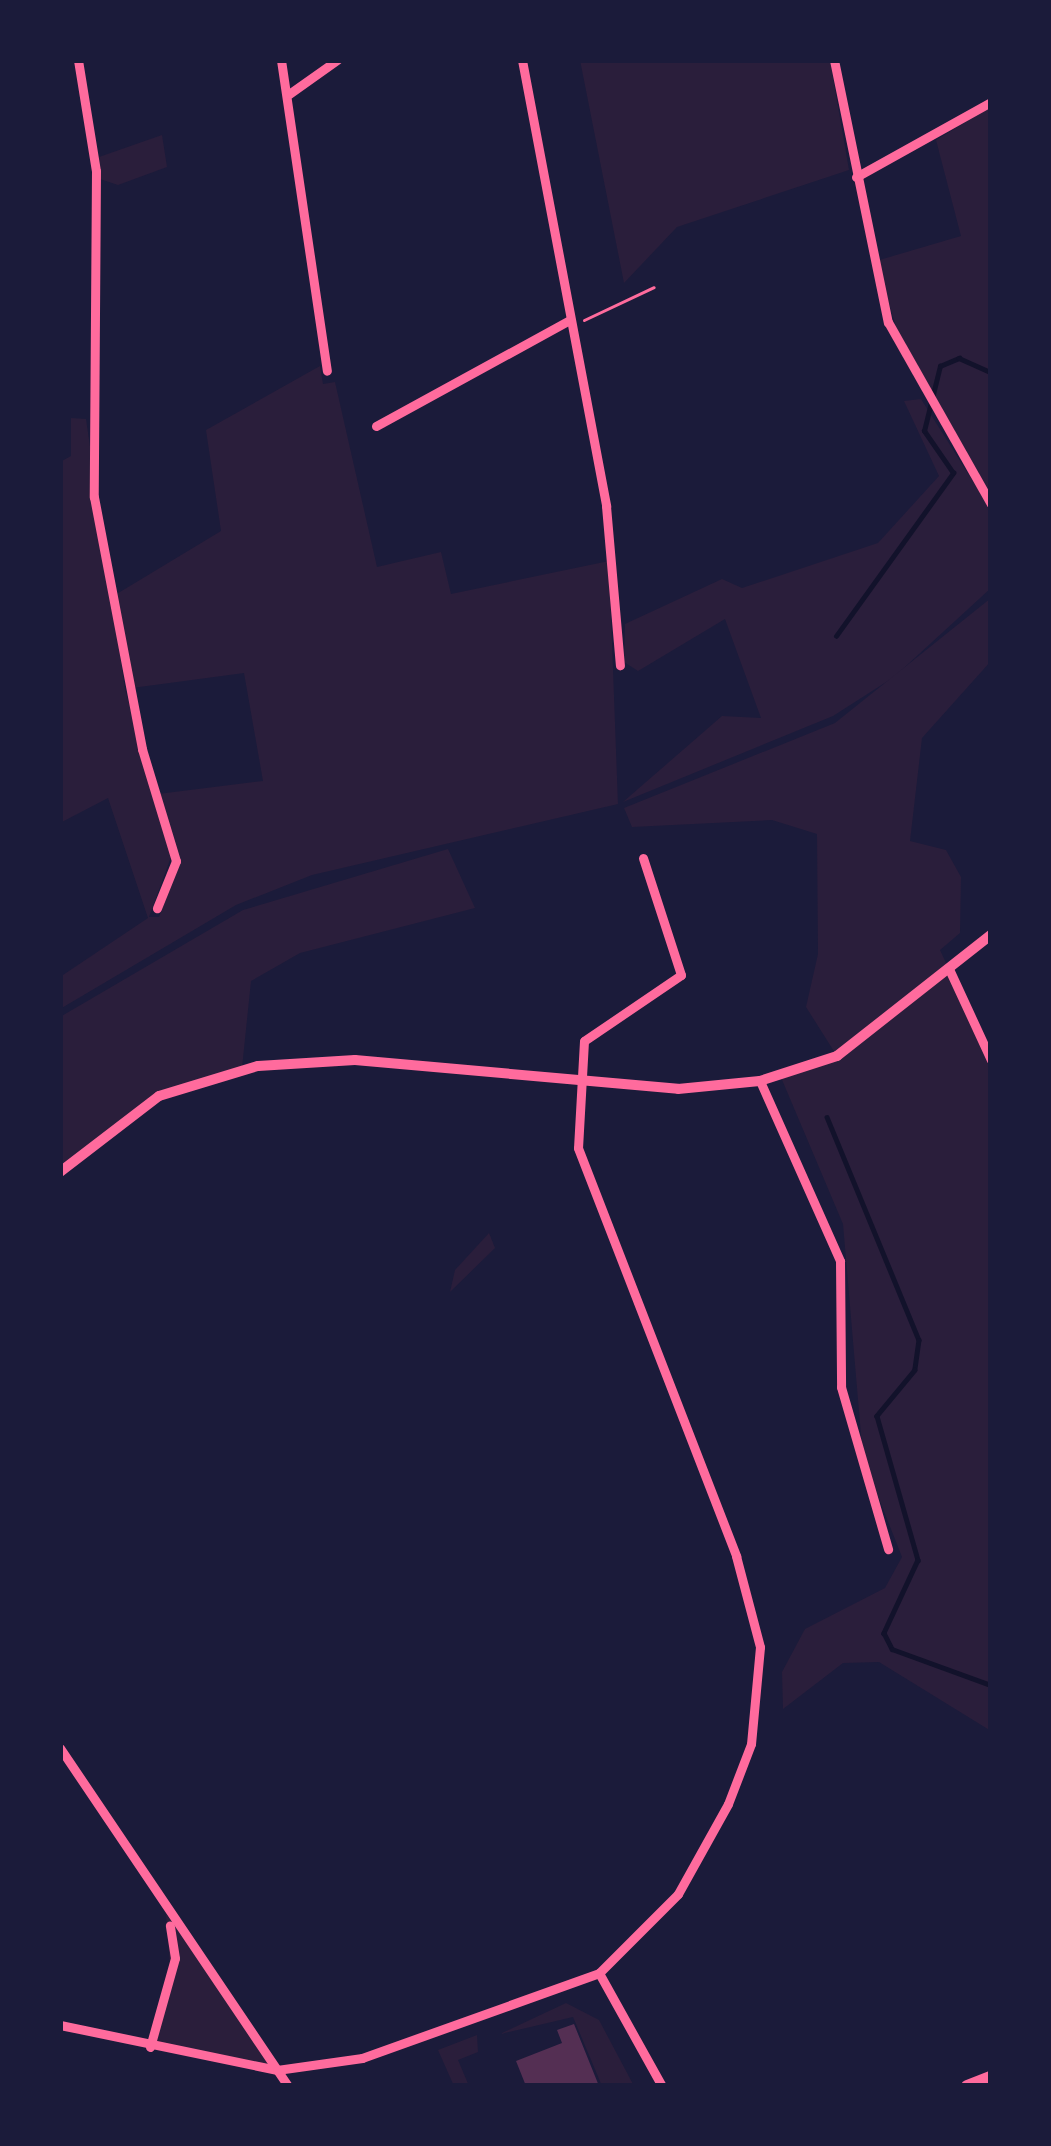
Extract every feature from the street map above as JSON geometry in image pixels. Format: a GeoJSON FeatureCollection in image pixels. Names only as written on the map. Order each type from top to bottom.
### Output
{"type":"FeatureCollection","features":[{"type":"Feature","properties":{"kind":"main road"},"geometry":{"type":"LineString","coordinates":[[968,2086],[991,2077]]}},
{"type":"Feature","properties":{"kind":"street"},"geometry":{"type":"LineString","coordinates":[[78,60],[96,171],[94,497],[133,709],[176,861],[157,908]]}},
{"type":"Feature","properties":{"kind":"street"},"geometry":{"type":"LineString","coordinates":[[281,60],[327,371]]}},
{"type":"Feature","properties":{"kind":"street"},"geometry":{"type":"LineString","coordinates":[[289,94],[337,60]]}},
{"type":"Feature","properties":{"kind":"street"},"geometry":{"type":"LineString","coordinates":[[522,60],[620,599],[620,665]]}},
{"type":"Feature","properties":{"kind":"street"},"geometry":{"type":"LineString","coordinates":[[834,60],[878,290],[917,385],[991,504]]}},
{"type":"Feature","properties":{"kind":"street"},"geometry":{"type":"LineString","coordinates":[[856,177],[991,102]]}},
{"type":"Feature","properties":{"kind":"street"},"geometry":{"type":"LineString","coordinates":[[376,426],[570,320]]}},
{"type":"Feature","properties":{"kind":"street"},"geometry":{"type":"LineString","coordinates":[[60,2025],[277,2070],[362,2058],[599,1973],[677,1894],[728,1804],[751,1744],[760,1647],[736,1556],[587,1181],[579,1081],[584,1042],[680,975],[644,858]]}},
{"type":"Feature","properties":{"kind":"street"},"geometry":{"type":"LineString","coordinates":[[60,1172],[159,1096],[242,1068],[355,1060],[579,1081],[760,1081],[837,1056],[991,935]]}},
{"type":"Feature","properties":{"kind":"street"},"geometry":{"type":"LineString","coordinates":[[949,969],[991,1060]]}},
{"type":"Feature","properties":{"kind":"street"},"geometry":{"type":"LineString","coordinates":[[760,1081],[840,1261],[841,1387],[888,1549]]}},
{"type":"Feature","properties":{"kind":"street"},"geometry":{"type":"LineString","coordinates":[[60,1748],[166,1914],[288,2086]]}},
{"type":"Feature","properties":{"kind":"street"},"geometry":{"type":"LineString","coordinates":[[150,2047],[175,1958],[166,1914]]}},
{"type":"Feature","properties":{"kind":"street"},"geometry":{"type":"LineString","coordinates":[[599,1973],[662,2086]]}},
{"type":"Feature","properties":{"kind":"path"},"geometry":{"type":"LineString","coordinates":[[570,320],[654,287]]}},
{"type":"Feature","properties":{"kind":"shaded area"},"geometry":{"type":"Polygon","coordinates":[[[580,60],[830,60],[849,170],[677,227],[624,283],[580,60]]]}},
{"type":"Feature","properties":{"kind":"shaded area"},"geometry":{"type":"Polygon","coordinates":[[[991,107],[991,494],[897,330],[876,261],[961,236],[936,140],[991,107]]]}},
{"type":"Feature","properties":{"kind":"shaded area"},"geometry":{"type":"Polygon","coordinates":[[[162,135],[167,167],[118,185],[100,179],[99,157],[162,135]]]}},
{"type":"Feature","properties":{"kind":"shaded area"},"geometry":{"type":"Polygon","coordinates":[[[320,366],[323,384],[335,382],[377,567],[441,552],[451,594],[609,561],[618,804],[312,875],[236,905],[60,1009],[60,977],[148,918],[108,798],[60,823],[60,462],[71,456],[71,418],[86,419],[125,689],[171,857],[149,917],[159,917],[180,864],[158,794],[263,781],[244,673],[132,688],[115,595],[221,531],[206,430],[320,366]]]}},
{"type":"Feature","properties":{"kind":"shaded area"},"geometry":{"type":"Polygon","coordinates":[[[921,399],[991,510],[991,588],[894,677],[833,716],[623,802],[722,716],[761,718],[725,619],[638,671],[624,662],[625,624],[722,579],[742,588],[878,543],[939,476],[904,401],[921,399]]]}},
{"type":"Feature","properties":{"kind":"shaded area"},"geometry":{"type":"Polygon","coordinates":[[[991,598],[991,661],[922,738],[910,841],[946,850],[961,877],[960,933],[940,950],[991,1060],[991,1731],[879,1662],[843,1663],[783,1709],[782,1672],[805,1629],[885,1588],[902,1557],[863,1458],[843,1224],[780,1075],[837,1056],[806,1007],[818,954],[817,834],[772,820],[632,827],[624,808],[835,723],[991,598]]]}},
{"type":"Feature","properties":{"kind":"shaded area"},"geometry":{"type":"Polygon","coordinates":[[[448,849],[475,908],[300,953],[251,981],[242,1068],[159,1096],[60,1172],[60,1017],[243,910],[448,849]]]}},
{"type":"Feature","properties":{"kind":"shaded area"},"geometry":{"type":"Polygon","coordinates":[[[489,1233],[495,1248],[450,1292],[455,1270],[489,1233]]]}},
{"type":"Feature","properties":{"kind":"shaded area"},"geometry":{"type":"Polygon","coordinates":[[[166,1914],[277,2070],[150,2047],[171,1979],[166,1914]]]}},
{"type":"Feature","properties":{"kind":"shaded area"},"geometry":{"type":"Polygon","coordinates":[[[566,2003],[599,2020],[634,2086],[602,2086],[573,2017],[500,2034],[566,2003]]]}},
{"type":"Feature","properties":{"kind":"shaded area"},"geometry":{"type":"Polygon","coordinates":[[[477,2035],[478,2052],[458,2060],[469,2086],[454,2086],[438,2050],[477,2035]]]}},
{"type":"Feature","properties":{"kind":"building"},"geometry":{"type":"Polygon","coordinates":[[[574,2024],[599,2086],[526,2086],[516,2061],[562,2043],[557,2030],[574,2024]]]}},
{"type":"Feature","properties":{"kind":"waterway"},"geometry":{"type":"LineString","coordinates":[[836,636],[953,473],[924,431],[940,366],[959,358],[991,372]]}},
{"type":"Feature","properties":{"kind":"waterway"},"geometry":{"type":"LineString","coordinates":[[827,1117],[919,1340],[915,1370],[877,1416],[918,1560],[884,1633],[892,1649],[991,1685]]}}]}
